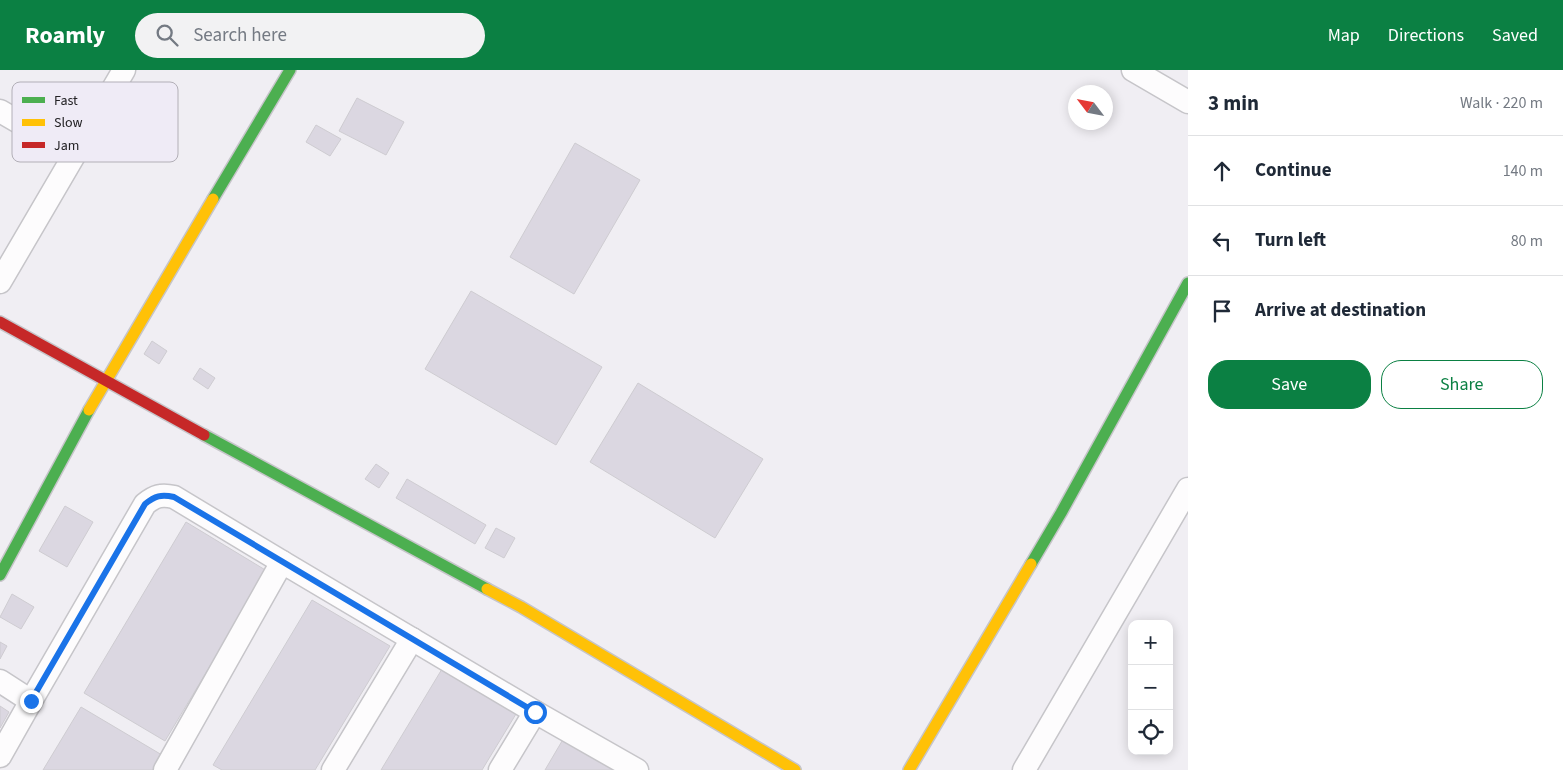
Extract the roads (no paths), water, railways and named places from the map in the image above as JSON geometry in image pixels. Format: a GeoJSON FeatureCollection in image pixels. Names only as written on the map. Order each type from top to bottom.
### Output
{"type":"FeatureCollection","features":[{"type":"Feature","properties":{"kind":"street"},"geometry":{"type":"LineString","coordinates":[[117,82],[124,70]]}},
{"type":"Feature","properties":{"kind":"street"},"geometry":{"type":"LineString","coordinates":[[0,575],[106,381],[290,70]]}},
{"type":"Feature","properties":{"kind":"street"},"geometry":{"type":"LineString","coordinates":[[1133,70],[1188,102]]}},
{"type":"Feature","properties":{"kind":"street"},"geometry":{"type":"LineString","coordinates":[[0,111],[12,118]]}},
{"type":"Feature","properties":{"kind":"street"},"geometry":{"type":"LineString","coordinates":[[0,282],[69,162]]}},
{"type":"Feature","properties":{"kind":"street"},"geometry":{"type":"LineString","coordinates":[[909,770],[1061,513],[1188,283]]}},
{"type":"Feature","properties":{"kind":"street"},"geometry":{"type":"LineString","coordinates":[[0,322],[521,606],[795,770]]}},
{"type":"Feature","properties":{"kind":"street"},"geometry":{"type":"LineString","coordinates":[[1024,770],[1188,489]]}},
{"type":"Feature","properties":{"kind":"street"},"geometry":{"type":"LineString","coordinates":[[0,756],[145,504],[155,496],[164,494],[174,497],[535,712],[637,770]]}},
{"type":"Feature","properties":{"kind":"street"},"geometry":{"type":"LineString","coordinates":[[165,770],[282,562]]}},
{"type":"Feature","properties":{"kind":"street"},"geometry":{"type":"LineString","coordinates":[[333,770],[412,639]]}},
{"type":"Feature","properties":{"kind":"street"},"geometry":{"type":"LineString","coordinates":[[0,681],[31,701]]}},
{"type":"Feature","properties":{"kind":"street"},"geometry":{"type":"LineString","coordinates":[[500,770],[535,712]]}}]}
